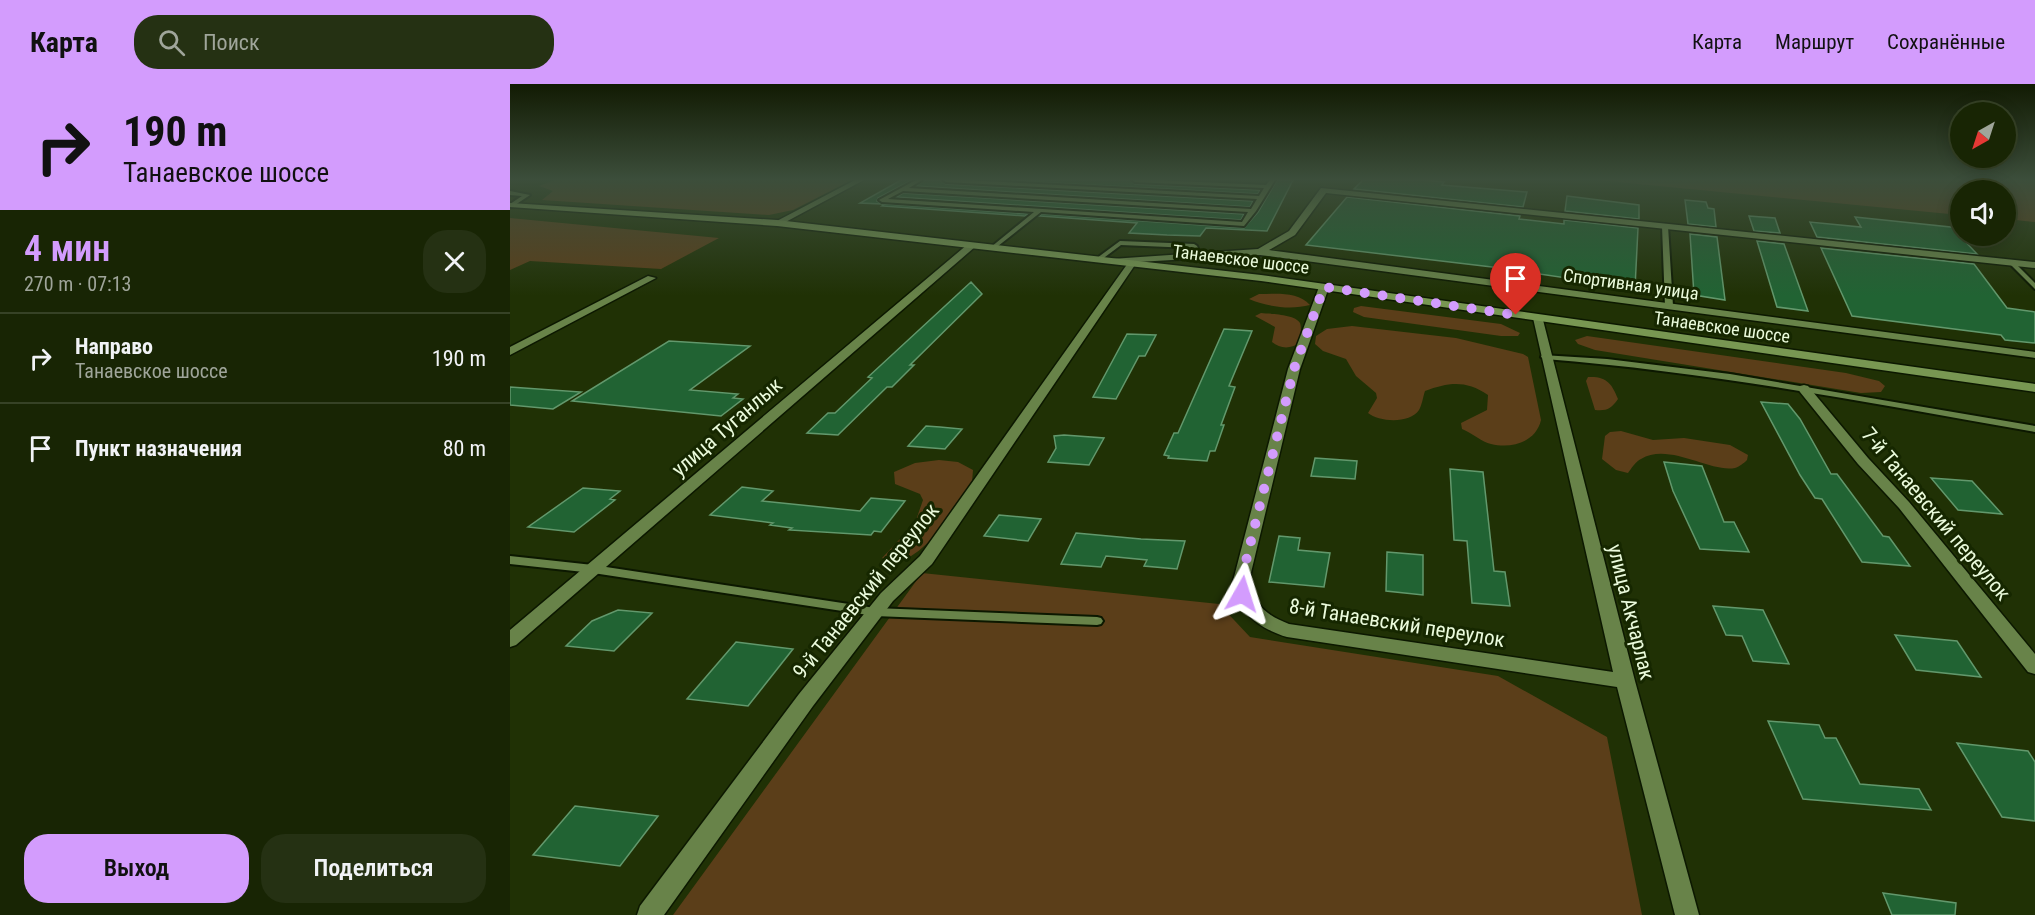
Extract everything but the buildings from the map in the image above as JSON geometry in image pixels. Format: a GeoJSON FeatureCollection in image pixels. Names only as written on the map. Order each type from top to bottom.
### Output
{"type":"FeatureCollection","features":[{"type":"Feature","properties":{"kind":"street","name":"Танаевское шоссе"},"geometry":{"type":"LineString","coordinates":[[715,219],[777,223],[1324,287],[2035,388]]}},
{"type":"Feature","properties":{"kind":"street"},"geometry":{"type":"LineString","coordinates":[[777,223],[785,219]]}},
{"type":"Feature","properties":{"kind":"street"},"geometry":{"type":"LineString","coordinates":[[1260,252],[1292,233],[1303,219]]}},
{"type":"Feature","properties":{"kind":"street"},"geometry":{"type":"LineString","coordinates":[[1597,219],[2035,265]]}},
{"type":"Feature","properties":{"kind":"street","name":"улица Туганлык"},"geometry":{"type":"LineString","coordinates":[[510,640],[971,246]]}},
{"type":"Feature","properties":{"kind":"street","name":"Спортивная улица"},"geometry":{"type":"LineString","coordinates":[[1114,261],[1260,252],[2035,354]]}},
{"type":"Feature","properties":{"kind":"street","name":"9-й Танаевский переулок"},"geometry":{"type":"LineString","coordinates":[[650,915],[806,700],[887,597],[926,560],[1133,263]]}},
{"type":"Feature","properties":{"kind":"street"},"geometry":{"type":"LineString","coordinates":[[510,352],[651,278]]}},
{"type":"Feature","properties":{"kind":"street","name":"8-й Танаевский переулок"},"geometry":{"type":"LineString","coordinates":[[1324,287],[1294,369],[1241,581],[1242,594],[1248,607],[1260,618],[1287,630],[1625,681]]}},
{"type":"Feature","properties":{"kind":"street","name":"улица Акчарлак"},"geometry":{"type":"LineString","coordinates":[[1538,318],[1545,357],[1625,681],[1687,915]]}},
{"type":"Feature","properties":{"kind":"street","name":"7-й Танаевский переулок"},"geometry":{"type":"LineString","coordinates":[[1804,389],[1863,461],[1904,505],[2035,667]]}},
{"type":"Feature","properties":{"kind":"lane"},"geometry":{"type":"LineString","coordinates":[[993,248],[1029,219]]}},
{"type":"Feature","properties":{"kind":"lane"},"geometry":{"type":"LineString","coordinates":[[1162,219],[1245,224],[1248,219]]}},
{"type":"Feature","properties":{"kind":"lane"},"geometry":{"type":"LineString","coordinates":[[1665,226],[1669,306]]}},
{"type":"Feature","properties":{"kind":"lane"},"geometry":{"type":"LineString","coordinates":[[1098,259],[1120,243],[1194,246],[1198,255]]}},
{"type":"Feature","properties":{"kind":"lane"},"geometry":{"type":"LineString","coordinates":[[2011,262],[2035,287]]}},
{"type":"Feature","properties":{"kind":"lane"},"geometry":{"type":"LineString","coordinates":[[1545,357],[1616,361],[1804,389],[2035,429]]}},
{"type":"Feature","properties":{"kind":"lane"},"geometry":{"type":"LineString","coordinates":[[510,560],[593,569],[875,612],[1097,621]]}},
{"type":"Feature","properties":{"kind":"shaded area"},"geometry":{"type":"Polygon","coordinates":[[[510,219],[719,238],[661,269],[530,261],[510,270],[510,219]]]}},
{"type":"Feature","properties":{"kind":"shaded area"},"geometry":{"type":"Polygon","coordinates":[[[2016,219],[2035,219],[2035,222],[2016,220],[2016,219]]]}},
{"type":"Feature","properties":{"kind":"shaded area"},"geometry":{"type":"Polygon","coordinates":[[[1259,294],[1293,295],[1310,305],[1280,307],[1249,299],[1259,294]]]}},
{"type":"Feature","properties":{"kind":"shaded area"},"geometry":{"type":"Polygon","coordinates":[[[1361,306],[1501,324],[1520,333],[1518,336],[1501,336],[1364,317],[1353,312],[1354,308],[1361,306]]]}},
{"type":"Feature","properties":{"kind":"shaded area"},"geometry":{"type":"Polygon","coordinates":[[[1261,313],[1282,315],[1297,320],[1301,328],[1299,343],[1286,347],[1272,342],[1275,327],[1255,316],[1261,313]]]}},
{"type":"Feature","properties":{"kind":"shaded area"},"geometry":{"type":"Polygon","coordinates":[[[1352,326],[1456,338],[1523,354],[1528,357],[1541,420],[1538,428],[1529,439],[1515,444],[1499,445],[1484,441],[1462,429],[1461,423],[1487,410],[1488,395],[1472,387],[1457,384],[1425,391],[1419,410],[1409,418],[1387,420],[1373,416],[1368,413],[1377,398],[1376,393],[1356,376],[1346,359],[1323,351],[1315,344],[1316,336],[1327,329],[1352,326]]]}},
{"type":"Feature","properties":{"kind":"shaded area"},"geometry":{"type":"Polygon","coordinates":[[[1587,336],[1846,373],[1879,381],[1885,386],[1881,392],[1861,393],[1595,350],[1578,344],[1575,340],[1587,336]]]}},
{"type":"Feature","properties":{"kind":"shaded area"},"geometry":{"type":"Polygon","coordinates":[[[1588,377],[1600,378],[1611,385],[1618,399],[1611,407],[1606,410],[1595,410],[1586,381],[1588,377]]]}},
{"type":"Feature","properties":{"kind":"shaded area"},"geometry":{"type":"Polygon","coordinates":[[[1621,431],[1653,440],[1684,438],[1730,445],[1748,455],[1747,460],[1737,467],[1725,468],[1676,456],[1652,455],[1639,460],[1628,473],[1616,470],[1602,459],[1605,436],[1610,432],[1621,431]]]}},
{"type":"Feature","properties":{"kind":"shaded area"},"geometry":{"type":"Polygon","coordinates":[[[939,460],[958,462],[973,470],[972,482],[945,522],[922,548],[909,557],[895,561],[882,558],[915,523],[923,500],[920,494],[895,484],[894,472],[915,463],[939,460]]]}},
{"type":"Feature","properties":{"kind":"shaded area"},"geometry":{"type":"Polygon","coordinates":[[[922,573],[1219,604],[1250,637],[1498,676],[1607,737],[1642,915],[673,915],[922,573]]]}},
{"type":"Feature","properties":{"kind":"route"},"geometry":{"type":"LineString","coordinates":[[1242,594],[1241,581],[1294,369],[1324,287],[1516,315]]}}]}
